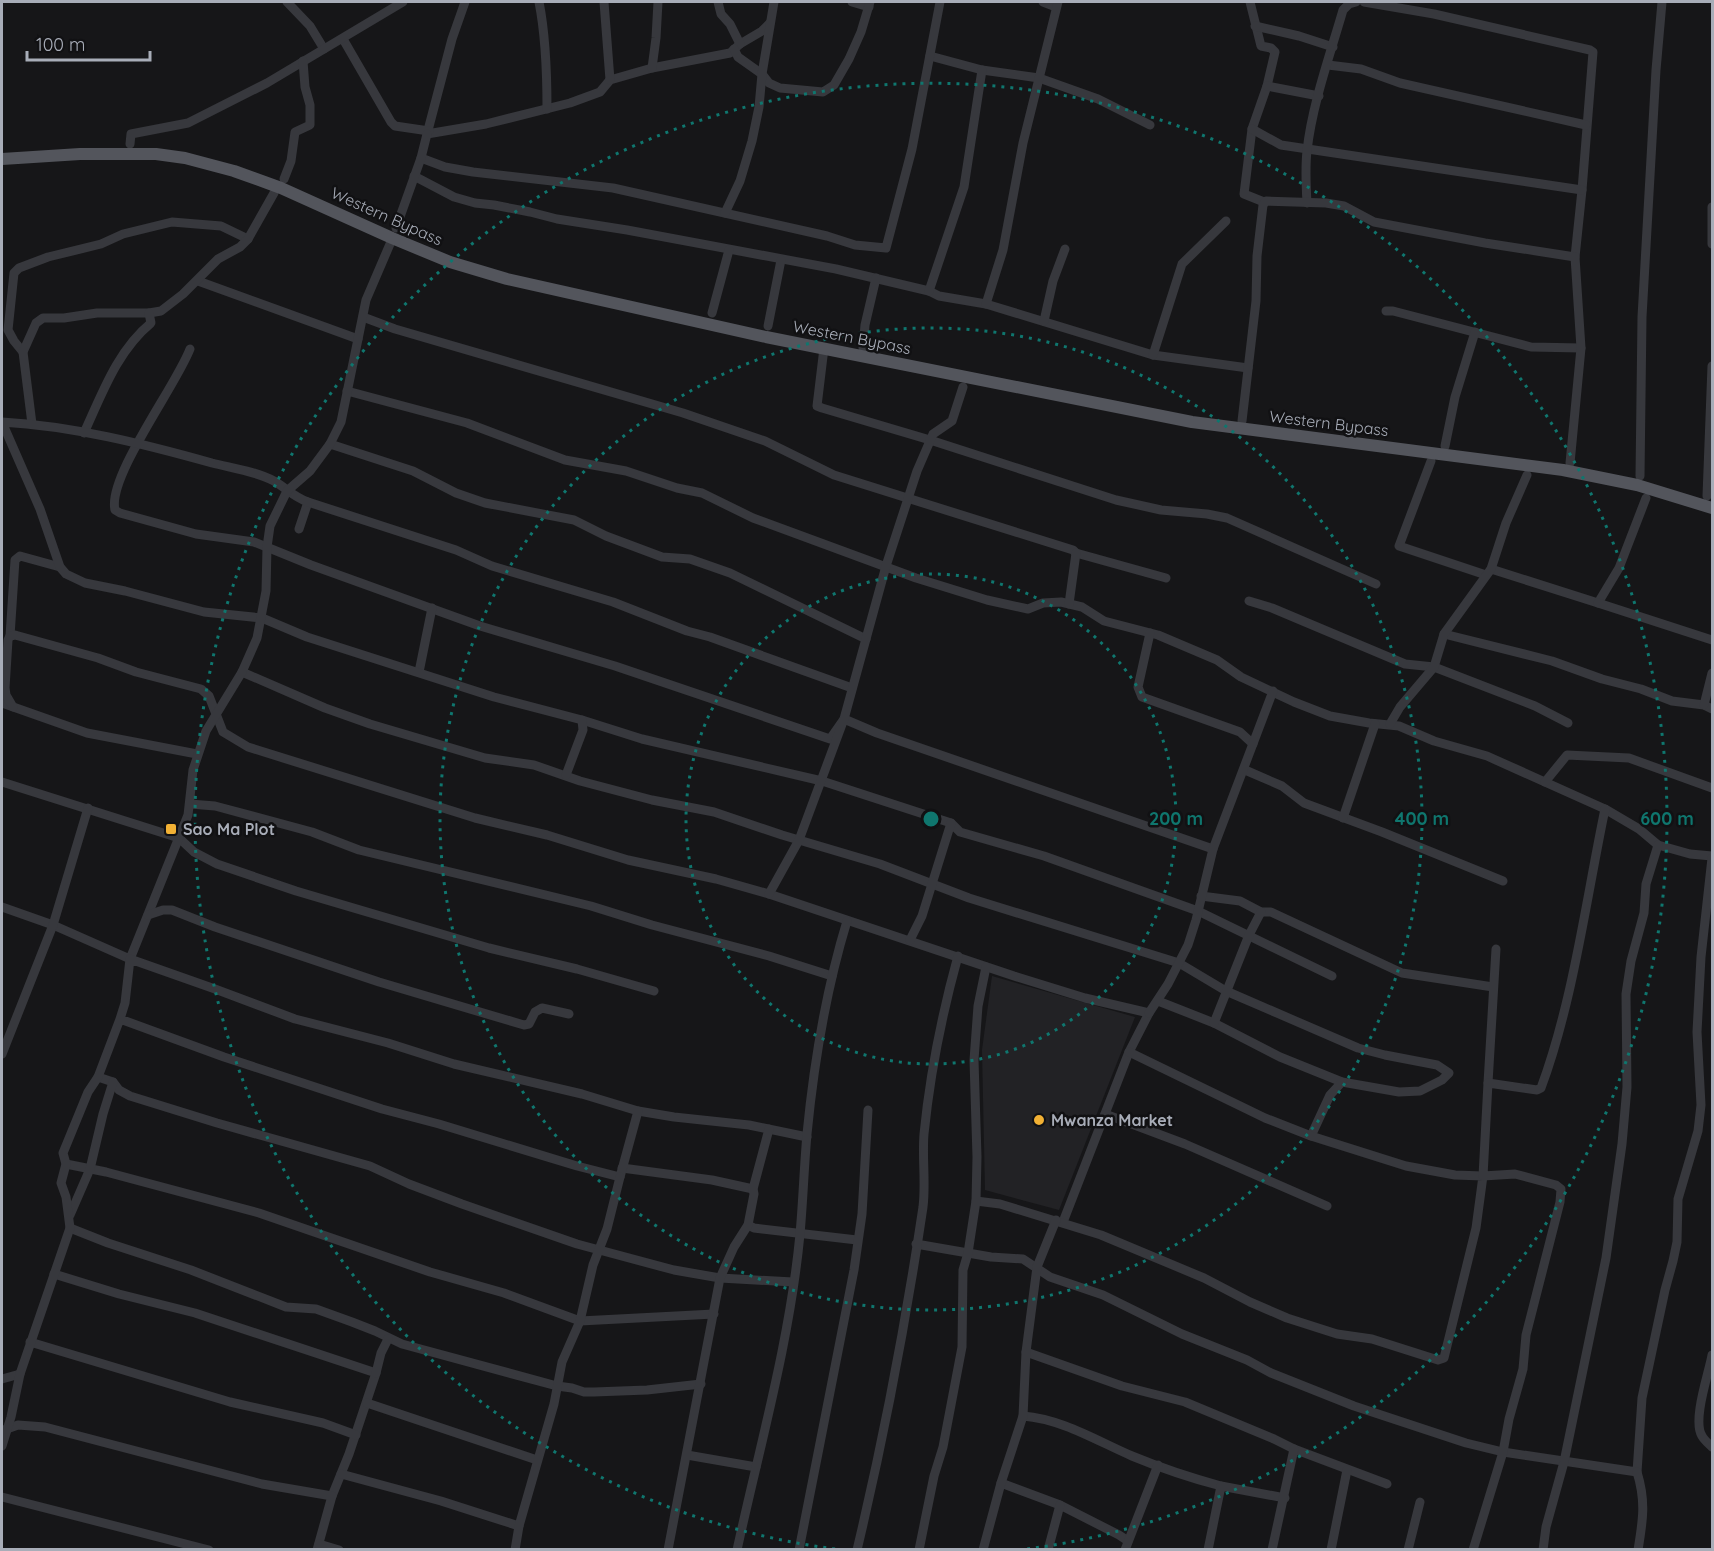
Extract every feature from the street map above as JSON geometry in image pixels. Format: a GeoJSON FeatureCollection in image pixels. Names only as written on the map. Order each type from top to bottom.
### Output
{"type":"FeatureCollection","features":[{"type":"Feature","properties":{"kind":"main road","name":"Western Bypass"},"geometry":{"type":"LineString","coordinates":[[2,159],[80,154],[156,154],[185,158],[234,171],[281,188],[450,262],[507,279],[824,348],[1192,422],[1600,476],[1713,508]]}},
{"type":"Feature","properties":{"kind":"street"},"geometry":{"type":"LineString","coordinates":[[287,2],[310,26],[324,49]]}},
{"type":"Feature","properties":{"kind":"street"},"geometry":{"type":"LineString","coordinates":[[130,144],[131,134],[188,123],[267,83],[343,39],[374,17],[403,2]]}},
{"type":"Feature","properties":{"kind":"street"},"geometry":{"type":"LineString","coordinates":[[396,228],[421,158],[452,39],[465,2]]}},
{"type":"Feature","properties":{"kind":"street"},"geometry":{"type":"LineString","coordinates":[[539,2],[545,32],[548,68],[547,109]]}},
{"type":"Feature","properties":{"kind":"street"},"geometry":{"type":"LineString","coordinates":[[604,2],[610,80]]}},
{"type":"Feature","properties":{"kind":"street"},"geometry":{"type":"LineString","coordinates":[[652,68],[658,2]]}},
{"type":"Feature","properties":{"kind":"street"},"geometry":{"type":"LineString","coordinates":[[718,2],[721,14],[729,24],[737,46],[738,57],[762,74],[770,83],[780,88],[824,92],[834,86],[849,59],[870,4],[852,2]]}},
{"type":"Feature","properties":{"kind":"street"},"geometry":{"type":"LineString","coordinates":[[725,213],[740,182],[752,141],[759,107],[765,33],[770,23],[774,2]]}},
{"type":"Feature","properties":{"kind":"street"},"geometry":{"type":"LineString","coordinates":[[421,158],[445,167],[473,172],[613,188],[855,244],[886,248],[912,149],[940,2]]}},
{"type":"Feature","properties":{"kind":"street"},"geometry":{"type":"LineString","coordinates":[[986,304],[1003,250],[1023,143],[1057,4],[1043,2]]}},
{"type":"Feature","properties":{"kind":"street"},"geometry":{"type":"LineString","coordinates":[[1250,2],[1261,46],[1271,48],[1275,52],[1267,86],[1252,129],[1245,194],[1264,202],[1326,203],[1344,206],[1374,222],[1485,243],[1575,256]]}},
{"type":"Feature","properties":{"kind":"street"},"geometry":{"type":"LineString","coordinates":[[1307,203],[1307,149],[1319,96],[1342,10],[1356,2]]}},
{"type":"Feature","properties":{"kind":"street"},"geometry":{"type":"LineString","coordinates":[[1364,2],[1386,3],[1593,52],[1575,256],[1581,348],[1570,463]]}},
{"type":"Feature","properties":{"kind":"street"},"geometry":{"type":"LineString","coordinates":[[1640,476],[1642,317],[1655,81],[1662,2]]}},
{"type":"Feature","properties":{"kind":"street"},"geometry":{"type":"LineString","coordinates":[[1255,26],[1333,46]]}},
{"type":"Feature","properties":{"kind":"street"},"geometry":{"type":"LineString","coordinates":[[343,39],[391,122],[395,126],[428,132],[486,124],[547,109],[600,92],[610,80],[652,68],[730,52],[737,46],[765,33]]}},
{"type":"Feature","properties":{"kind":"street"},"geometry":{"type":"LineString","coordinates":[[930,56],[982,70],[1039,78],[1098,99],[1150,125]]}},
{"type":"Feature","properties":{"kind":"street"},"geometry":{"type":"LineString","coordinates":[[284,179],[291,161],[295,132],[310,125],[310,105],[305,87],[303,61]]}},
{"type":"Feature","properties":{"kind":"street"},"geometry":{"type":"LineString","coordinates":[[1328,65],[1361,69],[1400,83],[1586,125]]}},
{"type":"Feature","properties":{"kind":"street"},"geometry":{"type":"LineString","coordinates":[[929,291],[964,187],[982,70]]}},
{"type":"Feature","properties":{"kind":"street"},"geometry":{"type":"LineString","coordinates":[[1267,86],[1319,96]]}},
{"type":"Feature","properties":{"kind":"street"},"geometry":{"type":"LineString","coordinates":[[1252,129],[1281,145],[1582,190]]}},
{"type":"Feature","properties":{"kind":"street"},"geometry":{"type":"LineString","coordinates":[[414,176],[453,196],[475,203],[876,278],[929,291],[939,296],[986,304],[1153,355],[1248,368]]}},
{"type":"Feature","properties":{"kind":"street"},"geometry":{"type":"LineString","coordinates":[[32,424],[23,352],[32,328],[43,318],[64,318],[96,313],[161,311],[198,281],[218,259],[240,248],[248,239],[274,193]]}},
{"type":"Feature","properties":{"kind":"street"},"geometry":{"type":"LineString","coordinates":[[1242,421],[1256,301],[1260,216],[1264,202]]}},
{"type":"Feature","properties":{"kind":"street"},"geometry":{"type":"LineString","coordinates":[[1713,207],[1713,244]]}},
{"type":"Feature","properties":{"kind":"street"},"geometry":{"type":"LineString","coordinates":[[23,352],[8,330],[14,273],[19,268],[48,257],[101,244],[123,234],[172,222],[221,226],[248,239]]}},
{"type":"Feature","properties":{"kind":"street"},"geometry":{"type":"LineString","coordinates":[[1153,355],[1182,264],[1226,222]]}},
{"type":"Feature","properties":{"kind":"street"},"geometry":{"type":"LineString","coordinates":[[2,1446],[4,1430],[14,1421],[20,1374],[69,1228],[66,1197],[61,1183],[66,1164],[63,1153],[72,1137],[88,1092],[98,1077],[120,1019],[125,1003],[130,959],[179,838],[190,804],[197,754],[216,711],[252,653],[262,618],[266,591],[270,526],[287,491],[310,471],[330,444],[341,422],[366,300],[390,244]]}},
{"type":"Feature","properties":{"kind":"street"},"geometry":{"type":"LineString","coordinates":[[1044,321],[1053,281],[1065,249]]}},
{"type":"Feature","properties":{"kind":"street"},"geometry":{"type":"LineString","coordinates":[[712,313],[729,250]]}},
{"type":"Feature","properties":{"kind":"street"},"geometry":{"type":"LineString","coordinates":[[768,326],[781,260]]}},
{"type":"Feature","properties":{"kind":"street"},"geometry":{"type":"LineString","coordinates":[[863,348],[865,326],[876,278]]}},
{"type":"Feature","properties":{"kind":"street"},"geometry":{"type":"LineString","coordinates":[[198,281],[358,339]]}},
{"type":"Feature","properties":{"kind":"street"},"geometry":{"type":"LineString","coordinates":[[1386,311],[1532,347],[1581,348]]}},
{"type":"Feature","properties":{"kind":"street"},"geometry":{"type":"LineString","coordinates":[[84,433],[121,356],[142,330],[151,323],[150,313]]}},
{"type":"Feature","properties":{"kind":"street"},"geometry":{"type":"LineString","coordinates":[[363,317],[395,329],[693,416],[765,441],[834,475],[1076,553],[1167,578]]}},
{"type":"Feature","properties":{"kind":"street"},"geometry":{"type":"LineString","coordinates":[[1445,446],[1455,397],[1475,332]]}},
{"type":"Feature","properties":{"kind":"street"},"geometry":{"type":"LineString","coordinates":[[824,348],[817,406],[1116,500],[1161,510],[1227,518],[1376,584]]}},
{"type":"Feature","properties":{"kind":"street"},"geometry":{"type":"LineString","coordinates":[[190,349],[184,366],[137,444],[120,478],[113,504],[115,510],[159,525],[196,534],[254,542],[300,561],[490,629],[615,666],[830,739],[844,719]]}},
{"type":"Feature","properties":{"kind":"street"},"geometry":{"type":"LineString","coordinates":[[1707,496],[1713,366]]}},
{"type":"Feature","properties":{"kind":"street"},"geometry":{"type":"LineString","coordinates":[[769,894],[799,840],[844,719],[886,566],[930,440],[935,432],[952,421],[963,387]]}},
{"type":"Feature","properties":{"kind":"street"},"geometry":{"type":"LineString","coordinates":[[347,391],[467,423],[565,460],[626,471],[677,488],[702,493],[753,518],[948,588],[1028,609],[1043,603],[1082,607],[1104,621],[1150,633],[1217,660],[1241,677],[1330,716],[1399,726],[1442,743],[1487,756],[1605,809],[1639,829],[1658,845],[1690,854],[1713,857],[1697,1032],[1701,1105],[1698,1131],[1678,1199],[1677,1242],[1639,1412],[1637,1472],[1644,1499],[1644,1512],[1638,1550]]}},
{"type":"Feature","properties":{"kind":"street"},"geometry":{"type":"LineString","coordinates":[[852,688],[687,631],[612,602],[492,566],[456,550],[308,502],[275,482],[260,476],[137,444],[32,424],[2,422],[40,509],[60,567],[66,574],[85,583],[125,591],[183,608],[262,618],[307,637],[524,706],[582,720],[642,739],[822,781],[951,823],[960,832],[1044,856],[1198,911],[1332,976]]}},
{"type":"Feature","properties":{"kind":"street"},"geometry":{"type":"LineString","coordinates":[[330,444],[413,471],[456,493],[485,503],[574,520],[606,536],[662,557],[690,559],[730,573],[866,639]]}},
{"type":"Feature","properties":{"kind":"street"},"geometry":{"type":"LineString","coordinates":[[1431,461],[1399,546],[1598,603],[1713,640]]}},
{"type":"Feature","properties":{"kind":"street"},"geometry":{"type":"LineString","coordinates":[[1390,724],[1400,707],[1434,667],[1444,634],[1489,572],[1506,523],[1527,475]]}},
{"type":"Feature","properties":{"kind":"street"},"geometry":{"type":"LineString","coordinates":[[1598,603],[1619,568],[1646,498]]}},
{"type":"Feature","properties":{"kind":"street"},"geometry":{"type":"LineString","coordinates":[[299,529],[308,502]]}},
{"type":"Feature","properties":{"kind":"street"},"geometry":{"type":"LineString","coordinates":[[1069,604],[1076,553]]}},
{"type":"Feature","properties":{"kind":"street"},"geometry":{"type":"LineString","coordinates":[[13,707],[4,688],[15,560],[20,556],[60,567]]}},
{"type":"Feature","properties":{"kind":"street"},"geometry":{"type":"LineString","coordinates":[[1249,601],[1272,608],[1405,664],[1434,667],[1535,706],[1568,723]]}},
{"type":"Feature","properties":{"kind":"street"},"geometry":{"type":"LineString","coordinates":[[419,672],[432,608]]}},
{"type":"Feature","properties":{"kind":"street"},"geometry":{"type":"LineString","coordinates":[[1150,633],[1138,687],[1142,697],[1240,732],[1253,744]]}},
{"type":"Feature","properties":{"kind":"street"},"geometry":{"type":"LineString","coordinates":[[1444,634],[1552,661],[1672,701],[1708,707],[1713,673]]}},
{"type":"Feature","properties":{"kind":"street"},"geometry":{"type":"LineString","coordinates":[[10,636],[15,635],[98,658],[136,672],[201,689],[209,696],[223,732],[248,747],[465,815],[547,835],[628,860],[716,879],[769,894],[986,967],[1085,998],[1149,1013]]}},
{"type":"Feature","properties":{"kind":"street"},"geometry":{"type":"LineString","coordinates":[[242,672],[325,708],[370,724],[485,758],[534,765],[580,781],[652,800],[714,812],[880,864],[980,902],[1179,963],[1226,991],[1358,1048],[1437,1065],[1449,1073],[1442,1080],[1420,1091],[1399,1092],[1342,1082],[1280,1057],[1214,1023],[1158,1001]]}},
{"type":"Feature","properties":{"kind":"street"},"geometry":{"type":"LineString","coordinates":[[983,1550],[1000,1483],[1023,1416],[1026,1352],[1037,1267],[1060,1221],[1129,1052],[1188,945],[1213,849],[1245,770],[1273,691]]}},
{"type":"Feature","properties":{"kind":"street"},"geometry":{"type":"LineString","coordinates":[[209,696],[228,693]]}},
{"type":"Feature","properties":{"kind":"street"},"geometry":{"type":"LineString","coordinates":[[2,703],[87,733],[197,754]]}},
{"type":"Feature","properties":{"kind":"street"},"geometry":{"type":"LineString","coordinates":[[844,719],[877,733],[1213,849]]}},
{"type":"Feature","properties":{"kind":"street"},"geometry":{"type":"LineString","coordinates":[[566,775],[583,730],[582,720]]}},
{"type":"Feature","properties":{"kind":"street"},"geometry":{"type":"LineString","coordinates":[[1343,818],[1375,724]]}},
{"type":"Feature","properties":{"kind":"street"},"geometry":{"type":"LineString","coordinates":[[1545,782],[1567,755],[1629,758],[1713,788]]}},
{"type":"Feature","properties":{"kind":"street"},"geometry":{"type":"LineString","coordinates":[[1245,770],[1282,786],[1304,803],[1503,881]]}},
{"type":"Feature","properties":{"kind":"street"},"geometry":{"type":"LineString","coordinates":[[2,782],[179,838],[194,852],[217,864],[296,891],[478,945],[577,969],[654,991]]}},
{"type":"Feature","properties":{"kind":"street"},"geometry":{"type":"LineString","coordinates":[[190,804],[215,806],[312,832],[360,850],[591,906],[832,976]]}},
{"type":"Feature","properties":{"kind":"street"},"geometry":{"type":"LineString","coordinates":[[2,1054],[53,925],[88,808]]}},
{"type":"Feature","properties":{"kind":"street"},"geometry":{"type":"LineString","coordinates":[[1488,1083],[1537,1090],[1541,1088],[1549,1066],[1578,950],[1605,809]]}},
{"type":"Feature","properties":{"kind":"street"},"geometry":{"type":"LineString","coordinates":[[910,940],[922,916],[951,823]]}},
{"type":"Feature","properties":{"kind":"street"},"geometry":{"type":"LineString","coordinates":[[1543,1550],[1546,1527],[1564,1462],[1606,1258],[1622,1144],[1627,1087],[1626,994],[1631,961],[1644,913],[1646,884],[1658,845]]}},
{"type":"Feature","properties":{"kind":"street"},"geometry":{"type":"LineString","coordinates":[[1202,896],[1240,901],[1261,912],[1271,912],[1402,973],[1493,987]]}},
{"type":"Feature","properties":{"kind":"street"},"geometry":{"type":"LineString","coordinates":[[2,907],[53,925],[130,959],[295,1020],[388,1043],[453,1064],[582,1094],[638,1111],[741,1124],[807,1137]]}},
{"type":"Feature","properties":{"kind":"street"},"geometry":{"type":"LineString","coordinates":[[148,915],[172,910],[215,927],[379,982],[524,1025],[531,1021],[537,1009],[569,1014]]}},
{"type":"Feature","properties":{"kind":"street"},"geometry":{"type":"LineString","coordinates":[[1214,1023],[1249,935],[1261,912]]}},
{"type":"Feature","properties":{"kind":"street"},"geometry":{"type":"LineString","coordinates":[[737,1550],[794,1282],[807,1137],[822,1021],[847,921]]}},
{"type":"Feature","properties":{"kind":"street"},"geometry":{"type":"LineString","coordinates":[[976,1201],[1000,1204],[1101,1235],[1204,1278],[1287,1318],[1337,1334],[1372,1339],[1444,1359],[1476,1228],[1483,1176],[1496,949]]}},
{"type":"Feature","properties":{"kind":"street"},"geometry":{"type":"LineString","coordinates":[[857,1550],[886,1419],[912,1277],[923,1204],[923,1145],[926,1115],[936,1053],[958,956]]}},
{"type":"Feature","properties":{"kind":"street"},"geometry":{"type":"LineString","coordinates":[[918,1550],[934,1476],[943,1448],[962,1347],[963,1270],[976,1201],[974,1060],[978,1006],[986,967]]}},
{"type":"Feature","properties":{"kind":"street"},"geometry":{"type":"LineString","coordinates":[[120,1019],[224,1058],[382,1109],[577,1166],[712,1180],[753,1189]]}},
{"type":"Feature","properties":{"kind":"street"},"geometry":{"type":"LineString","coordinates":[[1129,1052],[1265,1118],[1311,1136],[1406,1166],[1455,1175],[1515,1174],[1556,1185],[1561,1189],[1560,1202],[1526,1335],[1523,1368],[1509,1419],[1503,1452],[1473,1550]]}},
{"type":"Feature","properties":{"kind":"street"},"geometry":{"type":"LineString","coordinates":[[98,1077],[113,1082],[118,1090],[130,1096],[217,1124],[370,1166],[472,1208],[599,1250],[675,1270],[720,1278],[794,1282]]}},
{"type":"Feature","properties":{"kind":"street"},"geometry":{"type":"LineString","coordinates":[[69,1218],[90,1168],[113,1082]]}},
{"type":"Feature","properties":{"kind":"street"},"geometry":{"type":"LineString","coordinates":[[1311,1136],[1330,1095],[1342,1082]]}},
{"type":"Feature","properties":{"kind":"street"},"geometry":{"type":"LineString","coordinates":[[1701,1105],[1713,1106]]}},
{"type":"Feature","properties":{"kind":"street"},"geometry":{"type":"LineString","coordinates":[[799,1550],[854,1270],[862,1203],[868,1110]]}},
{"type":"Feature","properties":{"kind":"street"},"geometry":{"type":"LineString","coordinates":[[515,1550],[519,1526],[554,1404],[562,1362],[580,1321],[593,1265],[638,1111]]}},
{"type":"Feature","properties":{"kind":"street"},"geometry":{"type":"LineString","coordinates":[[1105,1114],[1185,1144],[1327,1206]]}},
{"type":"Feature","properties":{"kind":"street"},"geometry":{"type":"LineString","coordinates":[[668,1550],[720,1278],[734,1247],[748,1225],[753,1189],[769,1129]]}},
{"type":"Feature","properties":{"kind":"street"},"geometry":{"type":"LineString","coordinates":[[66,1164],[90,1168],[259,1213],[430,1272],[504,1293],[580,1321],[714,1314]]}},
{"type":"Feature","properties":{"kind":"street"},"geometry":{"type":"LineString","coordinates":[[748,1225],[754,1228],[857,1240]]}},
{"type":"Feature","properties":{"kind":"street"},"geometry":{"type":"LineString","coordinates":[[69,1228],[286,1306],[316,1309],[375,1330],[388,1339],[425,1352],[557,1386],[594,1392],[647,1390],[701,1384]]}},
{"type":"Feature","properties":{"kind":"street"},"geometry":{"type":"LineString","coordinates":[[916,1244],[1023,1259],[1050,1277],[1103,1295],[1182,1334],[1325,1395],[1466,1443],[1503,1452],[1637,1472]]}},
{"type":"Feature","properties":{"kind":"street"},"geometry":{"type":"LineString","coordinates":[[54,1274],[119,1294],[195,1313],[376,1373]]}},
{"type":"Feature","properties":{"kind":"street"},"geometry":{"type":"LineString","coordinates":[[339,1550],[318,1547],[332,1496],[356,1435],[388,1339]]}},
{"type":"Feature","properties":{"kind":"street"},"geometry":{"type":"LineString","coordinates":[[30,1342],[230,1402],[323,1423],[356,1435]]}},
{"type":"Feature","properties":{"kind":"street"},"geometry":{"type":"LineString","coordinates":[[1026,1352],[1122,1386],[1185,1402],[1294,1449],[1388,1484]]}},
{"type":"Feature","properties":{"kind":"street"},"geometry":{"type":"LineString","coordinates":[[1713,1355],[1700,1410],[1699,1425],[1701,1436],[1713,1447]]}},
{"type":"Feature","properties":{"kind":"street"},"geometry":{"type":"LineString","coordinates":[[2,1379],[20,1374]]}},
{"type":"Feature","properties":{"kind":"street"},"geometry":{"type":"LineString","coordinates":[[367,1403],[537,1460]]}},
{"type":"Feature","properties":{"kind":"street"},"geometry":{"type":"LineString","coordinates":[[1023,1416],[1054,1421],[1189,1477],[1221,1486],[1285,1498]]}},
{"type":"Feature","properties":{"kind":"street"},"geometry":{"type":"LineString","coordinates":[[14,1421],[45,1427],[262,1484],[332,1496]]}},
{"type":"Feature","properties":{"kind":"street"},"geometry":{"type":"LineString","coordinates":[[1272,1550],[1294,1449]]}},
{"type":"Feature","properties":{"kind":"street"},"geometry":{"type":"LineString","coordinates":[[687,1455],[756,1467]]}},
{"type":"Feature","properties":{"kind":"street"},"geometry":{"type":"LineString","coordinates":[[1126,1545],[1158,1465]]}},
{"type":"Feature","properties":{"kind":"street"},"geometry":{"type":"LineString","coordinates":[[1331,1550],[1347,1470]]}},
{"type":"Feature","properties":{"kind":"street"},"geometry":{"type":"LineString","coordinates":[[341,1474],[441,1501],[519,1526]]}},
{"type":"Feature","properties":{"kind":"street"},"geometry":{"type":"LineString","coordinates":[[1000,1483],[1060,1505],[1119,1535],[1126,1545]]}},
{"type":"Feature","properties":{"kind":"street"},"geometry":{"type":"LineString","coordinates":[[1208,1550],[1221,1486]]}},
{"type":"Feature","properties":{"kind":"street"},"geometry":{"type":"LineString","coordinates":[[2,1497],[209,1550]]}},
{"type":"Feature","properties":{"kind":"street"},"geometry":{"type":"LineString","coordinates":[[1408,1550],[1420,1502]]}},
{"type":"Feature","properties":{"kind":"street"},"geometry":{"type":"LineString","coordinates":[[1048,1550],[1060,1505]]}},
{"type":"Feature","properties":{"kind":"shaded area","name":"Mwanza Market"},"geometry":{"type":"Polygon","coordinates":[[[992,976],[1135,1017],[1059,1210],[985,1190],[982,1050],[992,976]]]}},
{"type":"Feature","properties":{"kind":"place","name":"Sao Ma Plot"},"geometry":{"type":"Point","coordinates":[171,829]}},
{"type":"Feature","properties":{"kind":"place","name":"Mwanza Market"},"geometry":{"type":"Point","coordinates":[1039,1120]}}]}
